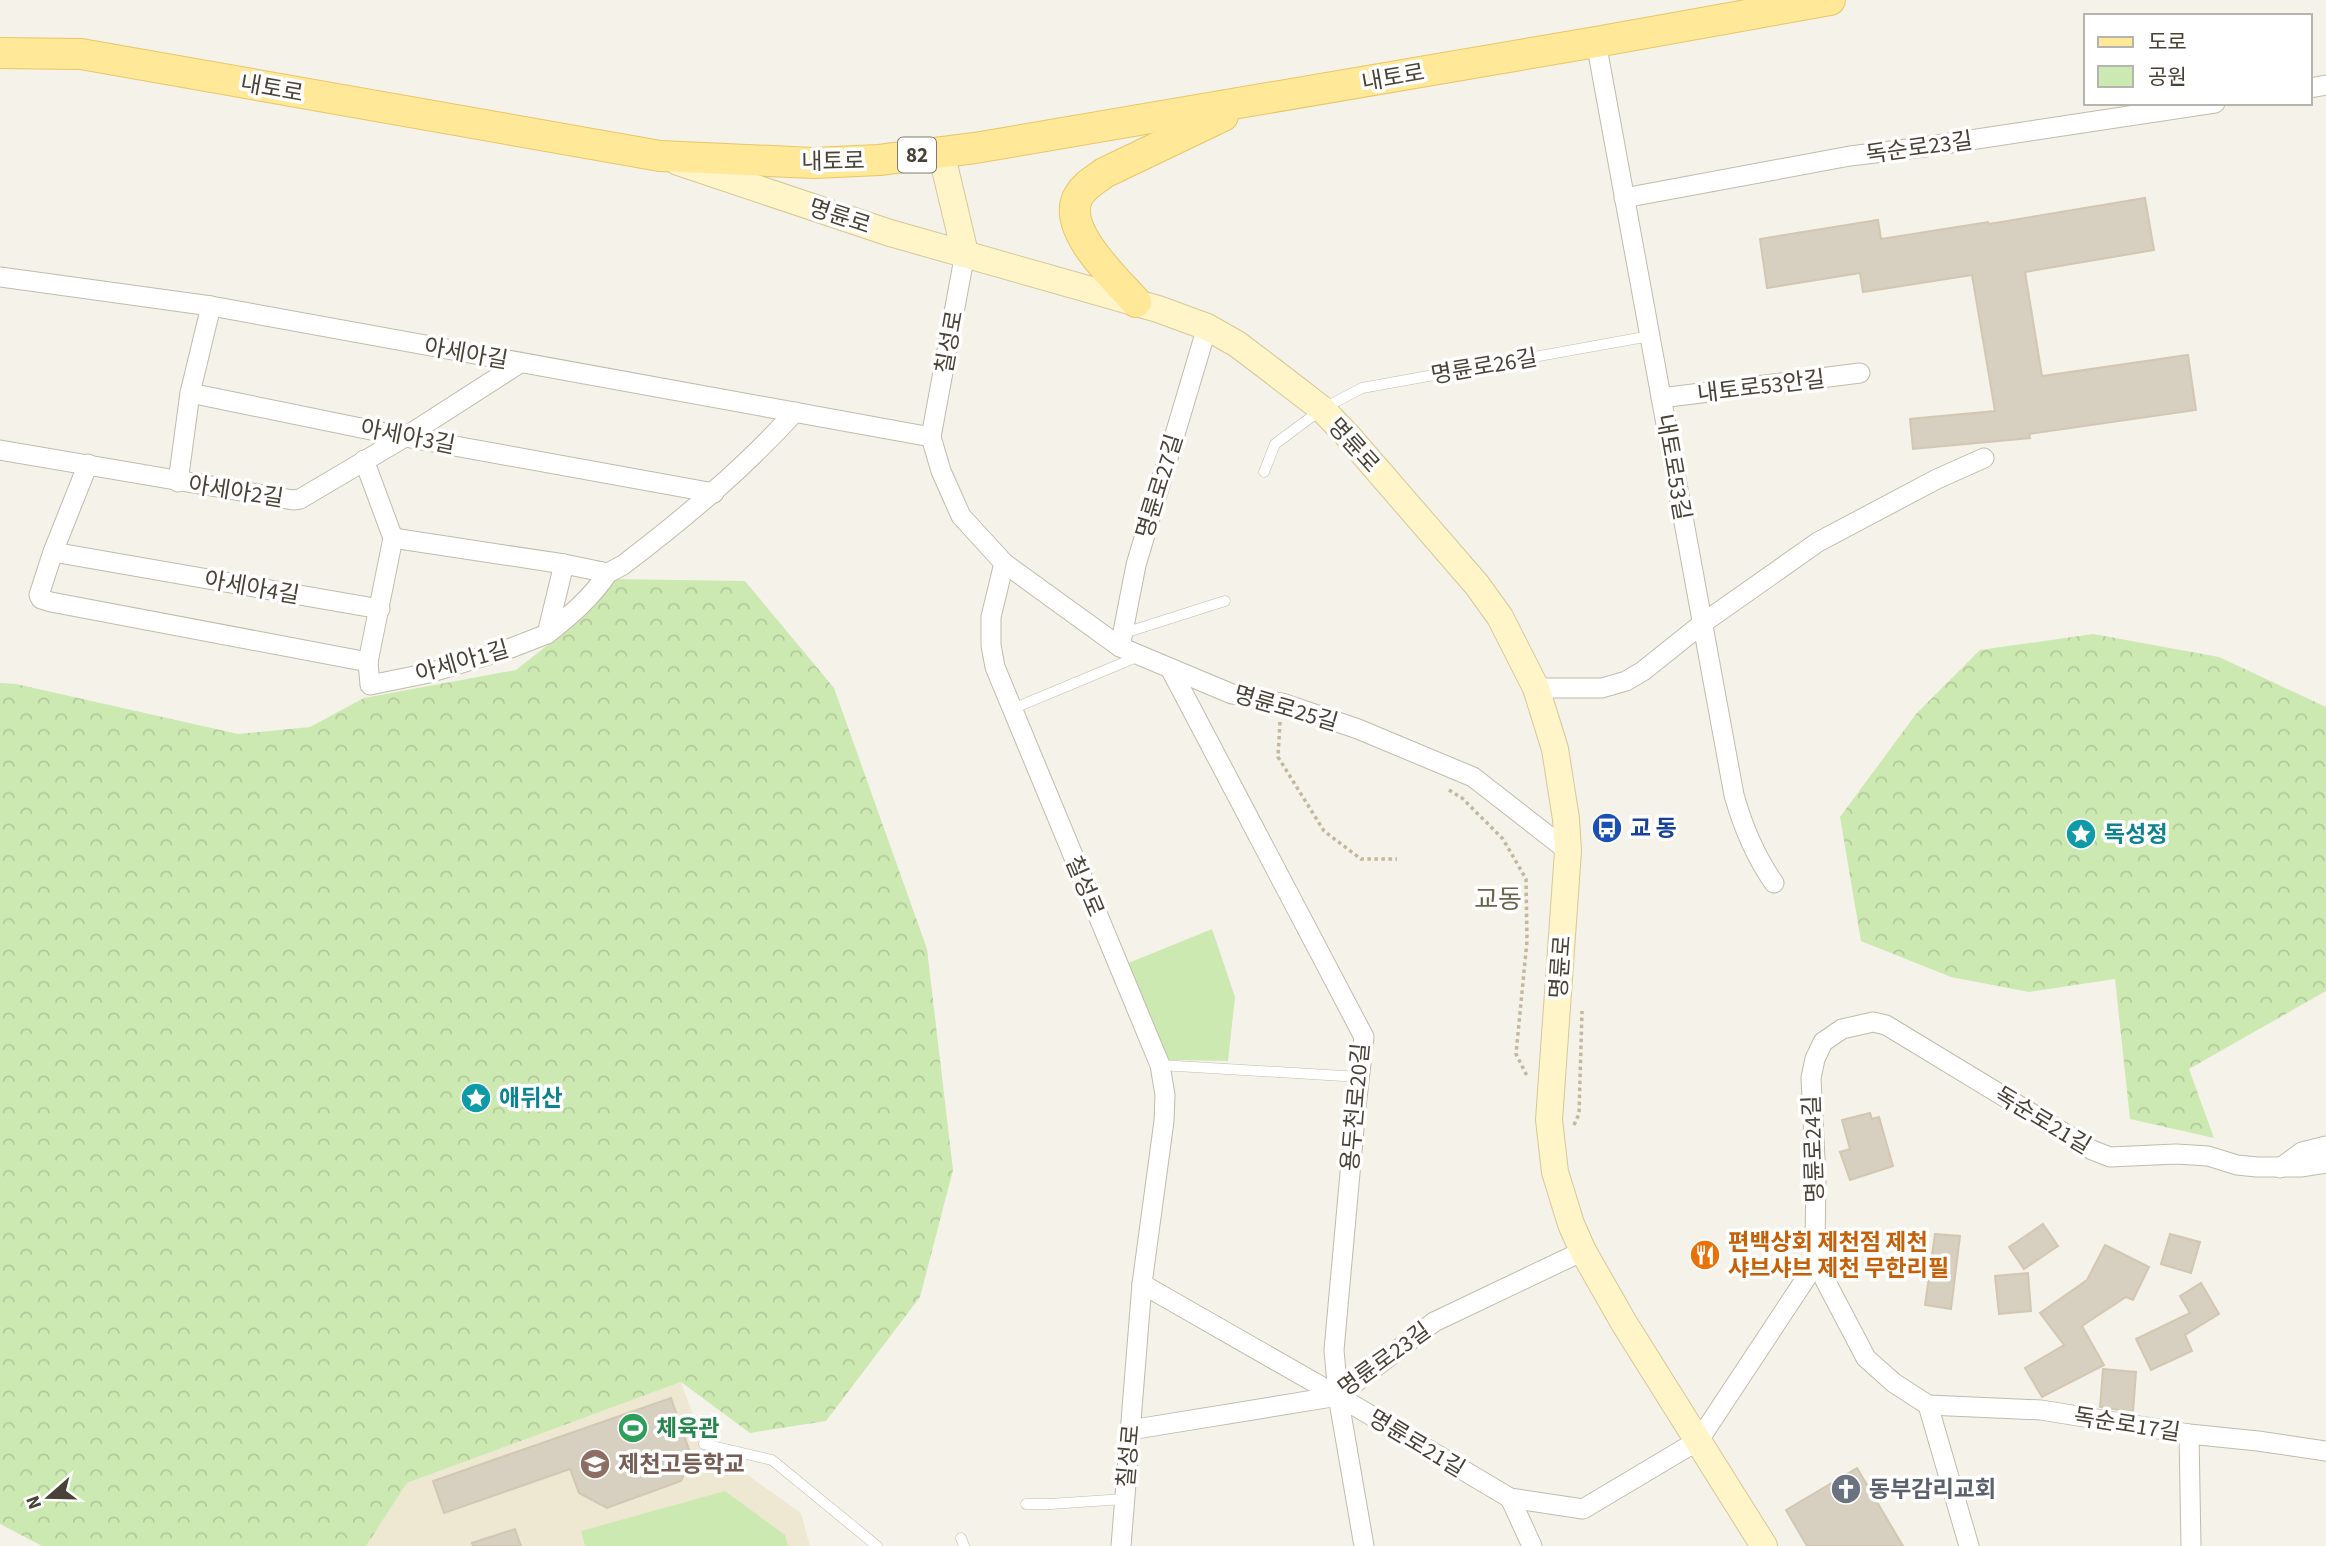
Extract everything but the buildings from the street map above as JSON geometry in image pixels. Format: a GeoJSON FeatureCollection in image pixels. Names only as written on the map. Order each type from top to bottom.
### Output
{"type":"FeatureCollection","features":[{"type":"Feature","properties":{"kind":"main road","name":"내토로"},"geometry":{"type":"LineString","coordinates":[[0,53],[81,54],[660,156],[814,163],[879,160],[941,152],[1830,0]]}},
{"type":"Feature","properties":{"kind":"main road"},"geometry":{"type":"LineString","coordinates":[[1136,302],[1089,248],[1077,223],[1075,208],[1079,195],[1088,184],[1104,173],[1255,100]]}},
{"type":"Feature","properties":{"kind":"street","name":"내토로53길"},"geometry":{"type":"LineString","coordinates":[[1596,42],[1734,795],[1742,822],[1762,866],[1774,883]]}},
{"type":"Feature","properties":{"kind":"street","name":"독순로23길"},"geometry":{"type":"LineString","coordinates":[[1624,198],[1850,156],[2202,105]]}},
{"type":"Feature","properties":{"kind":"street"},"geometry":{"type":"LineString","coordinates":[[941,152],[965,253]]}},
{"type":"Feature","properties":{"kind":"street","name":"명륜로"},"geometry":{"type":"LineString","coordinates":[[660,156],[890,233],[1136,302],[1207,327],[1237,344],[1322,409],[1477,585],[1500,617],[1536,688],[1555,749],[1566,820],[1568,851],[1549,1120],[1555,1172],[1583,1251],[1623,1322],[1764,1546]]}},
{"type":"Feature","properties":{"kind":"street","name":"칠성로"},"geometry":{"type":"LineString","coordinates":[[965,253],[931,437],[941,471],[961,516],[1004,563],[991,617],[995,667],[1160,1065],[1165,1095],[1164,1121],[1142,1284],[1121,1546]]}},
{"type":"Feature","properties":{"kind":"street","name":"아세아길"},"geometry":{"type":"LineString","coordinates":[[0,277],[211,306],[931,437]]}},
{"type":"Feature","properties":{"kind":"street"},"geometry":{"type":"LineString","coordinates":[[178,482],[190,393],[211,306]]}},
{"type":"Feature","properties":{"kind":"street","name":"명륜로27길"},"geometry":{"type":"LineString","coordinates":[[1120,640],[1136,565],[1207,327]]}},
{"type":"Feature","properties":{"kind":"street","name":"아세아2길"},"geometry":{"type":"LineString","coordinates":[[0,450],[178,482],[300,499],[405,437],[520,363]]}},
{"type":"Feature","properties":{"kind":"street","name":"내토로53안길"},"geometry":{"type":"LineString","coordinates":[[1661,398],[1860,373]]}},
{"type":"Feature","properties":{"kind":"street","name":"아세아3길"},"geometry":{"type":"LineString","coordinates":[[190,393],[405,437],[714,493]]}},
{"type":"Feature","properties":{"kind":"street"},"geometry":{"type":"LineString","coordinates":[[547,634],[597,589],[608,573],[623,565],[714,493],[764,447],[795,412]]}},
{"type":"Feature","properties":{"kind":"street"},"geometry":{"type":"LineString","coordinates":[[1536,688],[1602,688],[1626,681],[1818,542],[1926,484],[1984,458]]}},
{"type":"Feature","properties":{"kind":"street"},"geometry":{"type":"LineString","coordinates":[[88,464],[53,552],[39,595],[41,599],[368,662],[393,538],[364,460]]}},
{"type":"Feature","properties":{"kind":"street"},"geometry":{"type":"LineString","coordinates":[[393,538],[608,573]]}},
{"type":"Feature","properties":{"kind":"street","name":"아세아4길"},"geometry":{"type":"LineString","coordinates":[[53,552],[380,609]]}},
{"type":"Feature","properties":{"kind":"street","name":"명륜로25길"},"geometry":{"type":"LineString","coordinates":[[1004,563],[1120,640],[1139,656],[1232,694],[1282,703],[1358,729],[1473,777],[1568,851]]}},
{"type":"Feature","properties":{"kind":"street"},"geometry":{"type":"LineString","coordinates":[[547,634],[564,564]]}},
{"type":"Feature","properties":{"kind":"street","name":"아세아1길"},"geometry":{"type":"LineString","coordinates":[[368,662],[370,685],[429,673],[547,634]]}},
{"type":"Feature","properties":{"kind":"street","name":"용두천로20길"},"geometry":{"type":"LineString","coordinates":[[1171,670],[1364,1037],[1334,1349],[1338,1396],[1364,1546]]}},
{"type":"Feature","properties":{"kind":"street","name":"독순로21길"},"geometry":{"type":"LineString","coordinates":[[1823,1042],[1843,1029],[1859,1024],[1873,1022],[1886,1025],[2092,1150],[2110,1157],[2176,1154],[2208,1156],[2237,1165],[2279,1168],[2326,1163]]}},
{"type":"Feature","properties":{"kind":"street","name":"명륜로24길"},"geometry":{"type":"LineString","coordinates":[[1823,1042],[1815,1059],[1811,1078],[1816,1179],[1815,1242],[1818,1260],[1837,1304],[1867,1358],[1894,1383],[1928,1405]]}},
{"type":"Feature","properties":{"kind":"street"},"geometry":{"type":"LineString","coordinates":[[2279,1168],[2302,1152],[2326,1146]]}},
{"type":"Feature","properties":{"kind":"street","name":"명륜로23길"},"geometry":{"type":"LineString","coordinates":[[1130,1430],[1338,1396],[1434,1322],[1583,1251]]}},
{"type":"Feature","properties":{"kind":"street"},"geometry":{"type":"LineString","coordinates":[[1699,1440],[1818,1260]]}},
{"type":"Feature","properties":{"kind":"street","name":"명륜로21길"},"geometry":{"type":"LineString","coordinates":[[1142,1284],[1510,1498],[1583,1509],[1699,1440]]}},
{"type":"Feature","properties":{"kind":"street"},"geometry":{"type":"LineString","coordinates":[[1928,1405],[1969,1546]]}},
{"type":"Feature","properties":{"kind":"street","name":"독순로17길"},"geometry":{"type":"LineString","coordinates":[[1928,1405],[2041,1410],[2189,1434],[2326,1451]]}},
{"type":"Feature","properties":{"kind":"street"},"geometry":{"type":"LineString","coordinates":[[2189,1434],[2191,1546]]}},
{"type":"Feature","properties":{"kind":"street"},"geometry":{"type":"LineString","coordinates":[[1510,1498],[1532,1546]]}},
{"type":"Feature","properties":{"kind":"lane","name":"명륜로26길"},"geometry":{"type":"LineString","coordinates":[[1322,409],[1362,388],[1650,336]]}},
{"type":"Feature","properties":{"kind":"lane","name":"명륜로"},"geometry":{"type":"LineString","coordinates":[[1264,472],[1275,444],[1322,409]]}},
{"type":"Feature","properties":{"kind":"lane"},"geometry":{"type":"LineString","coordinates":[[1120,640],[1225,601]]}},
{"type":"Feature","properties":{"kind":"lane"},"geometry":{"type":"LineString","coordinates":[[1012,710],[1139,656]]}},
{"type":"Feature","properties":{"kind":"lane"},"geometry":{"type":"LineString","coordinates":[[1160,1065],[1360,1077]]}},
{"type":"Feature","properties":{"kind":"lane"},"geometry":{"type":"LineString","coordinates":[[704,1444],[772,1460],[877,1546]]}},
{"type":"Feature","properties":{"kind":"lane"},"geometry":{"type":"LineString","coordinates":[[1026,1504],[1124,1499]]}},
{"type":"Feature","properties":{"kind":"path"},"geometry":{"type":"LineString","coordinates":[[1282,703],[1278,757],[1324,831],[1361,859],[1397,859]]}},
{"type":"Feature","properties":{"kind":"path"},"geometry":{"type":"LineString","coordinates":[[1439,783],[1462,798],[1503,839],[1526,879],[1527,941],[1516,1054],[1533,1087]]}},
{"type":"Feature","properties":{"kind":"shaded area","name":"제천고등학교"},"geometry":{"type":"Polygon","coordinates":[[[681,1382],[704,1444],[801,1513],[810,1546],[366,1546],[407,1483],[681,1382]]]}},
{"type":"Feature","properties":{"kind":"green space"},"geometry":{"type":"Polygon","coordinates":[[[609,579],[745,581],[834,688],[927,949],[953,1170],[920,1297],[826,1421],[750,1433],[681,1382],[407,1483],[366,1546],[42,1546],[0,1524],[0,683],[16,684],[238,734],[310,727],[364,698],[516,670],[554,640],[609,579]]]}},
{"type":"Feature","properties":{"kind":"green space"},"geometry":{"type":"Polygon","coordinates":[[[2093,634],[2219,657],[2326,707],[2326,991],[2189,1069],[2214,1138],[2130,1119],[2115,979],[2029,992],[1951,977],[1861,941],[1840,817],[1916,714],[1980,650],[2093,634]]]}},
{"type":"Feature","properties":{"kind":"green space"},"geometry":{"type":"Polygon","coordinates":[[[1212,929],[1235,997],[1228,1061],[1169,1060],[1126,964],[1212,929]]]}},
{"type":"Feature","properties":{"kind":"green space"},"geometry":{"type":"Polygon","coordinates":[[[725,1491],[785,1535],[788,1546],[585,1546],[581,1531],[725,1491]]]}},
{"type":"Feature","properties":{"kind":"place","name":"교 동"},"geometry":{"type":"Point","coordinates":[1607,828]}},
{"type":"Feature","properties":{"kind":"place","name":"독성정"},"geometry":{"type":"Point","coordinates":[2081,834]}},
{"type":"Feature","properties":{"kind":"place","name":"애뒤산"},"geometry":{"type":"Point","coordinates":[476,1098]}},
{"type":"Feature","properties":{"kind":"place","name":"편백상회 제천점 제천 샤브샤브 제천 무한리필"},"geometry":{"type":"Point","coordinates":[1705,1255]}},
{"type":"Feature","properties":{"kind":"place","name":"체육관"},"geometry":{"type":"Point","coordinates":[633,1428]}},
{"type":"Feature","properties":{"kind":"place","name":"제천고등학교"},"geometry":{"type":"Point","coordinates":[595,1464]}},
{"type":"Feature","properties":{"kind":"place","name":"동부감리교회"},"geometry":{"type":"Point","coordinates":[1846,1489]}},
{"type":"Feature","properties":{"kind":"district","name":"교동"},"geometry":{"type":"Point","coordinates":[1498,899]}}]}
